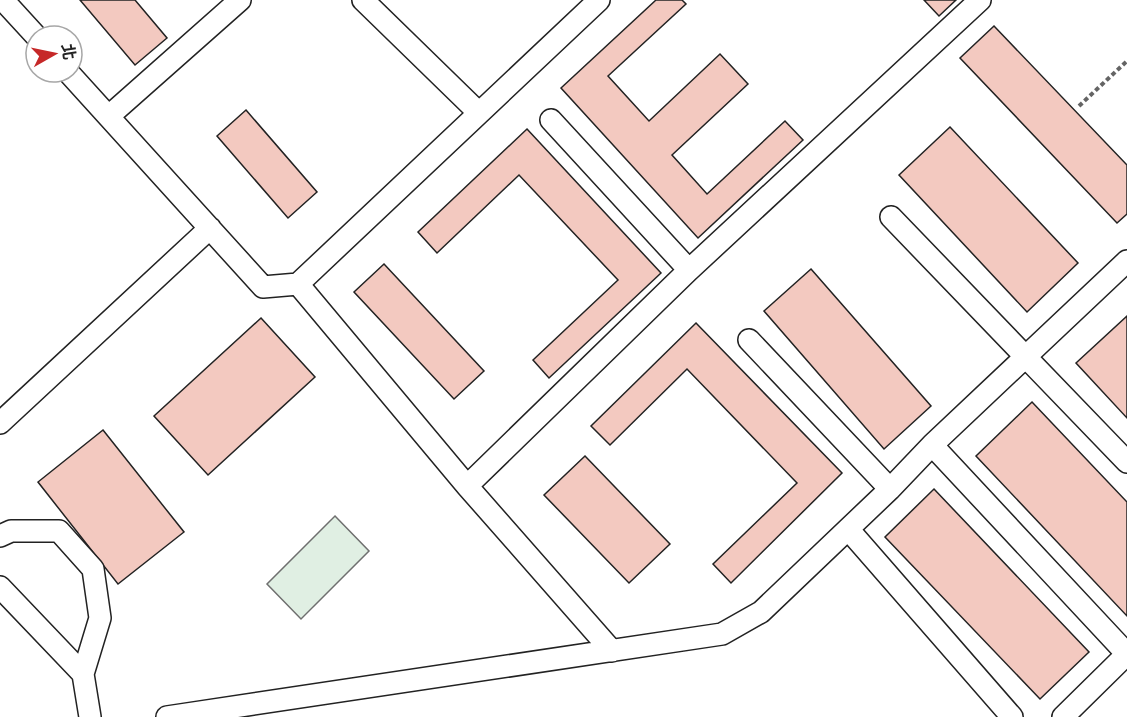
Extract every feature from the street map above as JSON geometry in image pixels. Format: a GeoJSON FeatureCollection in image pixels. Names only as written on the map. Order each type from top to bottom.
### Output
{"type":"FeatureCollection","features":[{"type":"Feature","properties":{"kind":"street"},"geometry":{"type":"LineString","coordinates":[[3,0],[25,24]]}},
{"type":"Feature","properties":{"kind":"street"},"geometry":{"type":"LineString","coordinates":[[109,117],[240,0]]}},
{"type":"Feature","properties":{"kind":"street"},"geometry":{"type":"LineString","coordinates":[[363,0],[479,113]]}},
{"type":"Feature","properties":{"kind":"street"},"geometry":{"type":"LineString","coordinates":[[79,84],[263,287],[298,284],[599,0]]}},
{"type":"Feature","properties":{"kind":"street"},"geometry":{"type":"LineString","coordinates":[[467,486],[689,270],[981,0]]}},
{"type":"Feature","properties":{"kind":"street"},"geometry":{"type":"LineString","coordinates":[[551,120],[689,270]]}},
{"type":"Feature","properties":{"kind":"street"},"geometry":{"type":"LineString","coordinates":[[891,217],[1127,462]]}},
{"type":"Feature","properties":{"kind":"street"},"geometry":{"type":"LineString","coordinates":[[0,423],[210,228]]}},
{"type":"Feature","properties":{"kind":"street"},"geometry":{"type":"LineString","coordinates":[[167,717],[722,634],[761,612],[890,489],[932,445],[1124,269]]}},
{"type":"Feature","properties":{"kind":"street"},"geometry":{"type":"LineString","coordinates":[[298,284],[467,486],[612,651]]}},
{"type":"Feature","properties":{"kind":"street"},"geometry":{"type":"LineString","coordinates":[[749,340],[890,489]]}},
{"type":"Feature","properties":{"kind":"street"},"geometry":{"type":"LineString","coordinates":[[932,445],[1127,654],[1063,717]]}},
{"type":"Feature","properties":{"kind":"street"},"geometry":{"type":"LineString","coordinates":[[848,529],[1012,717]]}},
{"type":"Feature","properties":{"kind":"street"},"geometry":{"type":"LineString","coordinates":[[0,536],[11,531],[59,531],[93,569],[100,618],[83,674],[90,717]]}},
{"type":"Feature","properties":{"kind":"street"},"geometry":{"type":"LineString","coordinates":[[0,586],[83,674]]}},
{"type":"Feature","properties":{"kind":"path"},"geometry":{"type":"LineString","coordinates":[[1079,106],[1127,61]]}},
{"type":"Feature","properties":{"kind":"green space"},"geometry":{"type":"Polygon","coordinates":[[[335,516],[369,551],[301,619],[267,584],[335,516]]]}},
{"type":"Feature","properties":{"kind":"building"},"geometry":{"type":"Polygon","coordinates":[[[80,0],[135,0],[167,38],[135,65],[80,0]]]}},
{"type":"Feature","properties":{"kind":"building"},"geometry":{"type":"Polygon","coordinates":[[[656,0],[682,0],[686,4],[608,76],[649,121],[720,54],[748,84],[672,155],[707,194],[785,121],[803,140],[698,238],[561,88],[656,0]]]}},
{"type":"Feature","properties":{"kind":"building"},"geometry":{"type":"Polygon","coordinates":[[[924,0],[956,0],[939,16],[924,0]]]}},
{"type":"Feature","properties":{"kind":"building"},"geometry":{"type":"Polygon","coordinates":[[[994,26],[1127,165],[1127,214],[1117,223],[960,58],[994,26]]]}},
{"type":"Feature","properties":{"kind":"building"},"geometry":{"type":"Polygon","coordinates":[[[246,110],[317,192],[288,218],[217,136],[246,110]]]}},
{"type":"Feature","properties":{"kind":"building"},"geometry":{"type":"Polygon","coordinates":[[[950,127],[1078,263],[1027,312],[899,175],[950,127]]]}},
{"type":"Feature","properties":{"kind":"building"},"geometry":{"type":"Polygon","coordinates":[[[527,129],[661,273],[549,378],[533,360],[618,280],[519,175],[437,253],[418,232],[527,129]]]}},
{"type":"Feature","properties":{"kind":"building"},"geometry":{"type":"Polygon","coordinates":[[[384,264],[484,371],[454,399],[354,292],[384,264]]]}},
{"type":"Feature","properties":{"kind":"building"},"geometry":{"type":"Polygon","coordinates":[[[811,269],[931,406],[884,449],[764,311],[811,269]]]}},
{"type":"Feature","properties":{"kind":"building"},"geometry":{"type":"Polygon","coordinates":[[[1127,316],[1127,418],[1076,363],[1127,316]]]}},
{"type":"Feature","properties":{"kind":"building"},"geometry":{"type":"Polygon","coordinates":[[[261,318],[315,377],[208,475],[154,416],[261,318]]]}},
{"type":"Feature","properties":{"kind":"building"},"geometry":{"type":"Polygon","coordinates":[[[696,323],[842,473],[731,583],[713,564],[797,483],[687,369],[610,445],[591,426],[696,323]]]}},
{"type":"Feature","properties":{"kind":"building"},"geometry":{"type":"Polygon","coordinates":[[[1032,402],[1127,502],[1127,616],[976,456],[1032,402]]]}},
{"type":"Feature","properties":{"kind":"building"},"geometry":{"type":"Polygon","coordinates":[[[103,430],[184,532],[118,584],[38,482],[103,430]]]}},
{"type":"Feature","properties":{"kind":"building"},"geometry":{"type":"Polygon","coordinates":[[[585,456],[670,544],[629,583],[544,495],[585,456]]]}},
{"type":"Feature","properties":{"kind":"building"},"geometry":{"type":"Polygon","coordinates":[[[934,489],[1089,652],[1040,699],[885,537],[934,489]]]}}]}
